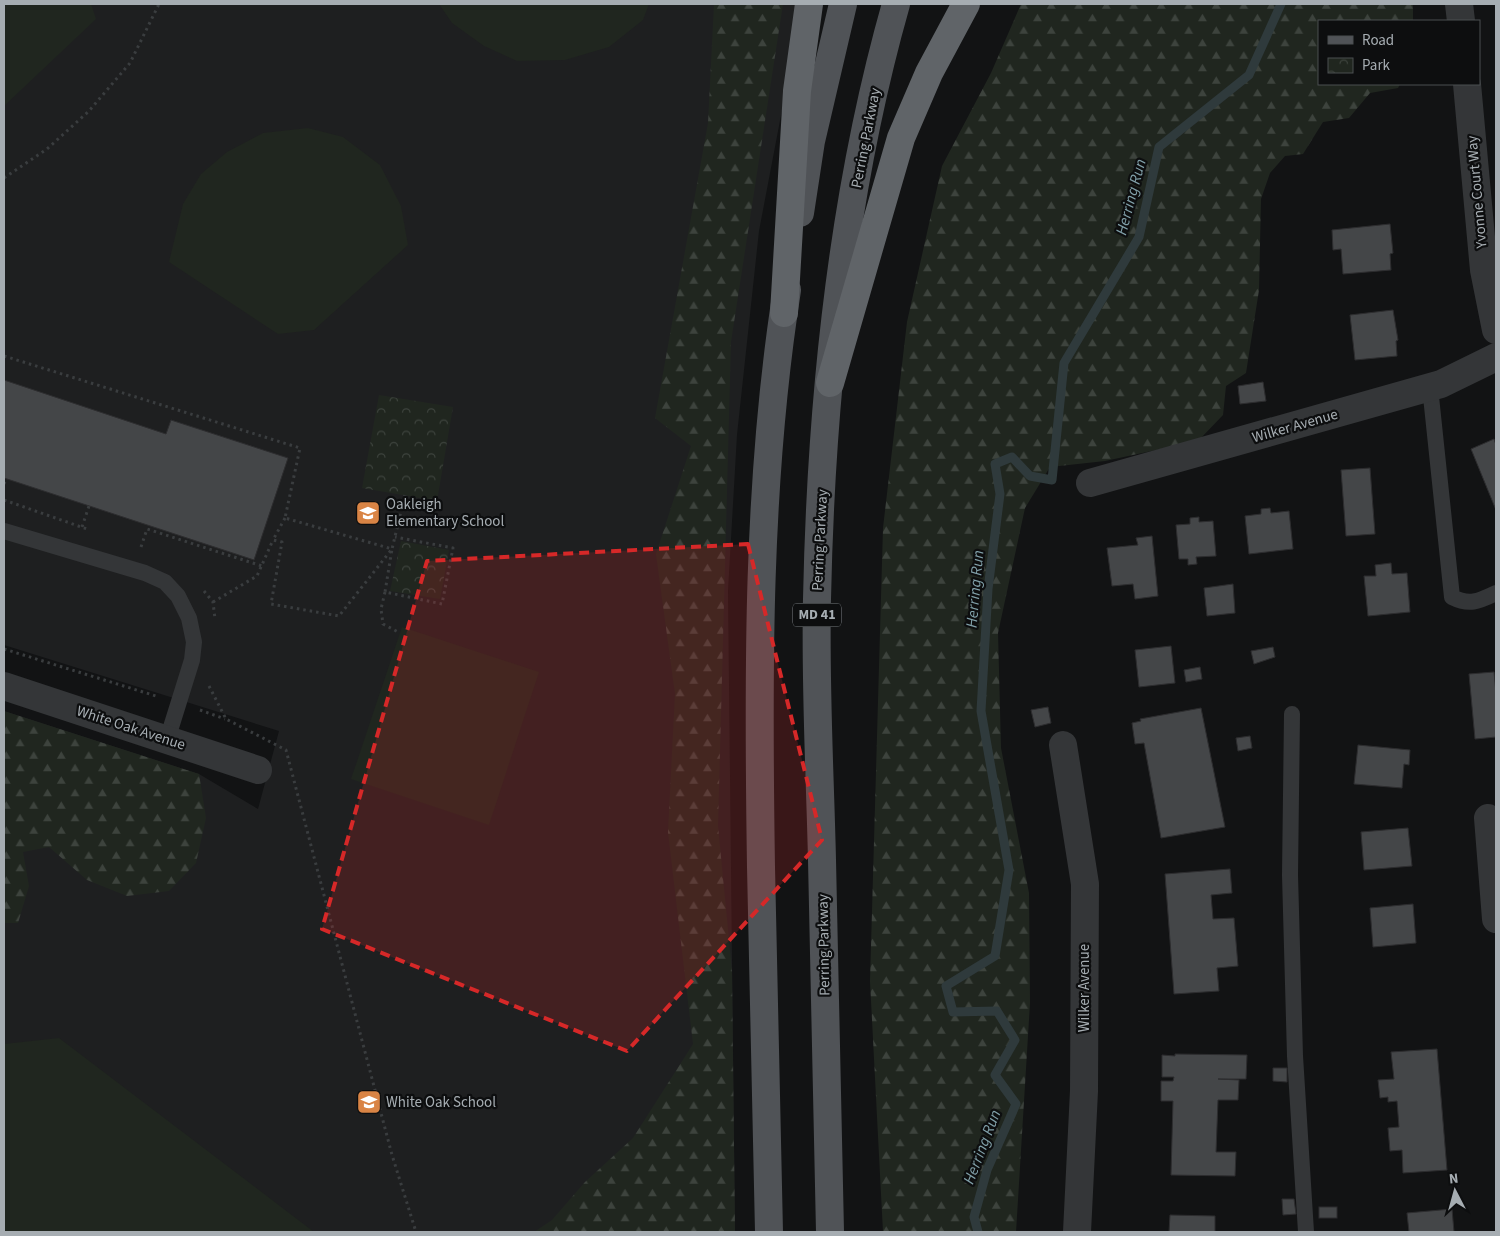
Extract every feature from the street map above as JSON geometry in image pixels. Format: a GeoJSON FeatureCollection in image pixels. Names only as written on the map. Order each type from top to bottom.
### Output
{"type":"FeatureCollection","features":[{"type":"Feature","properties":{"kind":"highway"},"geometry":{"type":"LineString","coordinates":[[784,314],[797,91],[809,4]]}},
{"type":"Feature","properties":{"kind":"highway"},"geometry":{"type":"LineString","coordinates":[[830,382],[901,138],[929,74],[966,4]]}},
{"type":"Feature","properties":{"kind":"main road"},"geometry":{"type":"LineString","coordinates":[[769,1232],[759,750],[761,612],[769,457],[784,314],[811,141],[842,4]]}},
{"type":"Feature","properties":{"kind":"main road","name":"Perring Parkway"},"geometry":{"type":"LineString","coordinates":[[830,1232],[817,600],[830,382],[843,264],[884,47],[896,4]]}},
{"type":"Feature","properties":{"kind":"street"},"geometry":{"type":"LineString","coordinates":[[1459,4],[1461,20]]}},
{"type":"Feature","properties":{"kind":"street","name":"Yvonne Court Way"},"geometry":{"type":"LineString","coordinates":[[1467,85],[1484,270],[1496,330]]}},
{"type":"Feature","properties":{"kind":"street","name":"Wilker Avenue"},"geometry":{"type":"LineString","coordinates":[[1090,483],[1430,387],[1496,357]]}},
{"type":"Feature","properties":{"kind":"street","name":"White Oak Avenue"},"geometry":{"type":"LineString","coordinates":[[4,686],[258,770]]}},
{"type":"Feature","properties":{"kind":"street","name":"Wilker Avenue"},"geometry":{"type":"LineString","coordinates":[[1062,745],[1085,884],[1084,1091],[1077,1232]]}},
{"type":"Feature","properties":{"kind":"street"},"geometry":{"type":"LineString","coordinates":[[1488,818],[1496,920]]}},
{"type":"Feature","properties":{"kind":"lane"},"geometry":{"type":"LineString","coordinates":[[1430,387],[1452,597],[1464,603],[1479,601],[1496,593]]}},
{"type":"Feature","properties":{"kind":"lane"},"geometry":{"type":"LineString","coordinates":[[4,531],[145,574],[165,582],[178,596],[189,618],[194,642],[192,660],[167,740]]}},
{"type":"Feature","properties":{"kind":"lane"},"geometry":{"type":"LineString","coordinates":[[1292,714],[1290,894],[1295,1056],[1306,1232]]}},
{"type":"Feature","properties":{"kind":"path"},"geometry":{"type":"LineString","coordinates":[[4,178],[47,149],[89,111],[130,63],[159,4]]}},
{"type":"Feature","properties":{"kind":"path"},"geometry":{"type":"LineString","coordinates":[[4,356],[300,448],[285,518],[257,576],[213,602]]}},
{"type":"Feature","properties":{"kind":"path"},"geometry":{"type":"LineString","coordinates":[[4,484],[6,479]]}},
{"type":"Feature","properties":{"kind":"path"},"geometry":{"type":"LineString","coordinates":[[400,633],[383,624],[381,609],[405,495]]}},
{"type":"Feature","properties":{"kind":"path"},"geometry":{"type":"LineString","coordinates":[[82,527],[89,506]]}},
{"type":"Feature","properties":{"kind":"path"},"geometry":{"type":"LineString","coordinates":[[285,518],[392,550]]}},
{"type":"Feature","properties":{"kind":"path"},"geometry":{"type":"LineString","coordinates":[[141,548],[147,527],[262,566]]}},
{"type":"Feature","properties":{"kind":"path"},"geometry":{"type":"LineString","coordinates":[[385,592],[442,604],[453,548],[395,537]]}},
{"type":"Feature","properties":{"kind":"path"},"geometry":{"type":"LineString","coordinates":[[273,540],[282,542],[271,604],[340,616],[392,550]]}},
{"type":"Feature","properties":{"kind":"path"},"geometry":{"type":"LineString","coordinates":[[4,649],[226,719]]}},
{"type":"Feature","properties":{"kind":"path"},"geometry":{"type":"LineString","coordinates":[[292,773],[390,1146],[416,1232]]}},
{"type":"Feature","properties":{"kind":"highlighted area"},"geometry":{"type":"Polygon","coordinates":[[[748,544],[822,840],[627,1051],[322,929],[427,561],[748,544]]]}},
{"type":"Feature","properties":{"kind":"shaded area","name":"Oakleigh Elementary School"},"geometry":{"type":"Polygon","coordinates":[[[4,4],[797,4],[790,68],[759,231],[737,435],[728,591],[735,1232],[4,1232],[4,711],[199,774],[258,809],[279,731],[4,645],[4,4]]]}},
{"type":"Feature","properties":{"kind":"green space"},"geometry":{"type":"Polygon","coordinates":[[[4,4],[91,4],[96,19],[4,106],[4,4]]]}},
{"type":"Feature","properties":{"kind":"green space"},"geometry":{"type":"Polygon","coordinates":[[[439,4],[649,4],[643,20],[609,47],[565,60],[517,61],[484,46],[452,23],[439,4]]]}},
{"type":"Feature","properties":{"kind":"green space"},"geometry":{"type":"Polygon","coordinates":[[[714,4],[783,4],[731,342],[718,826],[732,971],[735,1232],[534,1232],[552,1220],[585,1182],[633,1138],[693,1044],[668,832],[675,694],[656,554],[691,446],[655,418],[708,123],[714,4]]]}},
{"type":"Feature","properties":{"kind":"green space"},"geometry":{"type":"Polygon","coordinates":[[[1021,4],[1413,4],[1413,20],[1318,20],[1318,85],[1400,85],[1398,88],[1370,93],[1349,118],[1323,122],[1303,154],[1285,156],[1270,173],[1261,199],[1259,290],[1246,373],[1226,386],[1223,415],[1198,441],[1105,461],[1050,467],[1025,508],[998,633],[1001,748],[1029,893],[1030,1003],[1016,1232],[883,1232],[870,981],[883,528],[907,322],[942,166],[991,73],[1021,4]]]}},
{"type":"Feature","properties":{"kind":"green space"},"geometry":{"type":"Polygon","coordinates":[[[308,128],[343,137],[380,165],[401,206],[408,245],[314,330],[278,334],[169,262],[183,204],[201,174],[227,152],[263,133],[308,128]]]}},
{"type":"Feature","properties":{"kind":"green space"},"geometry":{"type":"Polygon","coordinates":[[[379,395],[453,407],[437,501],[362,488],[379,395]]]}},
{"type":"Feature","properties":{"kind":"green space"},"geometry":{"type":"Polygon","coordinates":[[[401,541],[449,550],[440,599],[390,591],[401,541]]]}},
{"type":"Feature","properties":{"kind":"green space"},"geometry":{"type":"Polygon","coordinates":[[[402,627],[539,672],[489,825],[351,779],[402,627]]]}},
{"type":"Feature","properties":{"kind":"green space"},"geometry":{"type":"Polygon","coordinates":[[[4,711],[199,774],[206,818],[196,863],[169,891],[127,896],[87,880],[49,847],[23,852],[29,886],[18,923],[4,923],[4,711]]]}},
{"type":"Feature","properties":{"kind":"green space"},"geometry":{"type":"Polygon","coordinates":[[[59,1038],[314,1232],[4,1232],[4,1044],[59,1038]]]}},
{"type":"Feature","properties":{"kind":"building"},"geometry":{"type":"Polygon","coordinates":[[[1390,224],[1393,253],[1390,254],[1391,270],[1343,274],[1341,249],[1333,250],[1332,230],[1390,224]]]}},
{"type":"Feature","properties":{"kind":"building"},"geometry":{"type":"Polygon","coordinates":[[[1393,310],[1398,340],[1396,341],[1397,356],[1355,360],[1350,315],[1393,310]]]}},
{"type":"Feature","properties":{"kind":"building"},"geometry":{"type":"Polygon","coordinates":[[[4,380],[166,434],[171,420],[288,458],[254,560],[4,478],[4,380]]]}},
{"type":"Feature","properties":{"kind":"building"},"geometry":{"type":"Polygon","coordinates":[[[1263,382],[1266,401],[1240,404],[1238,386],[1263,382]]]}},
{"type":"Feature","properties":{"kind":"building"},"geometry":{"type":"Polygon","coordinates":[[[1494,439],[1496,445],[1496,510],[1471,449],[1494,439]]]}},
{"type":"Feature","properties":{"kind":"building"},"geometry":{"type":"Polygon","coordinates":[[[1370,468],[1375,534],[1346,536],[1341,470],[1370,468]]]}},
{"type":"Feature","properties":{"kind":"building"},"geometry":{"type":"Polygon","coordinates":[[[1270,508],[1271,513],[1289,511],[1293,549],[1249,554],[1245,516],[1261,514],[1261,509],[1270,508]]]}},
{"type":"Feature","properties":{"kind":"building"},"geometry":{"type":"Polygon","coordinates":[[[1199,517],[1199,522],[1213,521],[1216,556],[1196,557],[1197,564],[1188,565],[1188,559],[1179,559],[1176,525],[1190,524],[1190,518],[1199,517]]]}},
{"type":"Feature","properties":{"kind":"building"},"geometry":{"type":"Polygon","coordinates":[[[1152,536],[1158,596],[1135,599],[1133,584],[1112,586],[1107,548],[1138,545],[1136,538],[1152,536]]]}},
{"type":"Feature","properties":{"kind":"building"},"geometry":{"type":"Polygon","coordinates":[[[1391,563],[1392,574],[1407,573],[1410,612],[1368,616],[1364,576],[1376,576],[1375,565],[1391,563]]]}},
{"type":"Feature","properties":{"kind":"building"},"geometry":{"type":"Polygon","coordinates":[[[1233,584],[1235,613],[1207,616],[1204,588],[1233,584]]]}},
{"type":"Feature","properties":{"kind":"building"},"geometry":{"type":"Polygon","coordinates":[[[1171,646],[1175,683],[1139,687],[1135,650],[1171,646]]]}},
{"type":"Feature","properties":{"kind":"building"},"geometry":{"type":"Polygon","coordinates":[[[1273,647],[1275,657],[1254,664],[1251,651],[1273,647]]]}},
{"type":"Feature","properties":{"kind":"building"},"geometry":{"type":"Polygon","coordinates":[[[1200,667],[1202,679],[1186,682],[1184,670],[1200,667]]]}},
{"type":"Feature","properties":{"kind":"building"},"geometry":{"type":"Polygon","coordinates":[[[1494,672],[1496,737],[1475,739],[1469,674],[1494,672]]]}},
{"type":"Feature","properties":{"kind":"building"},"geometry":{"type":"Polygon","coordinates":[[[1048,707],[1051,723],[1035,727],[1031,710],[1048,707]]]}},
{"type":"Feature","properties":{"kind":"building"},"geometry":{"type":"Polygon","coordinates":[[[1201,708],[1225,827],[1161,838],[1144,743],[1135,744],[1132,723],[1141,721],[1140,719],[1201,708]]]}},
{"type":"Feature","properties":{"kind":"building"},"geometry":{"type":"Polygon","coordinates":[[[1250,736],[1252,748],[1238,751],[1236,738],[1250,736]]]}},
{"type":"Feature","properties":{"kind":"building"},"geometry":{"type":"Polygon","coordinates":[[[1358,745],[1410,750],[1409,765],[1404,764],[1402,788],[1354,784],[1358,745]]]}},
{"type":"Feature","properties":{"kind":"building"},"geometry":{"type":"Polygon","coordinates":[[[1408,828],[1412,866],[1364,870],[1361,832],[1408,828]]]}},
{"type":"Feature","properties":{"kind":"building"},"geometry":{"type":"Polygon","coordinates":[[[1230,869],[1232,893],[1211,895],[1213,919],[1234,918],[1238,966],[1217,968],[1219,991],[1174,994],[1165,874],[1230,869]]]}},
{"type":"Feature","properties":{"kind":"building"},"geometry":{"type":"Polygon","coordinates":[[[1413,904],[1416,943],[1373,947],[1370,908],[1413,904]]]}},
{"type":"Feature","properties":{"kind":"building"},"geometry":{"type":"Polygon","coordinates":[[[1437,1049],[1447,1170],[1403,1173],[1402,1150],[1390,1151],[1388,1128],[1399,1127],[1397,1101],[1388,1102],[1388,1097],[1380,1098],[1378,1080],[1394,1079],[1391,1052],[1437,1049]]]}},
{"type":"Feature","properties":{"kind":"building"},"geometry":{"type":"Polygon","coordinates":[[[1175,1054],[1247,1055],[1246,1079],[1218,1079],[1239,1080],[1238,1100],[1218,1100],[1216,1152],[1236,1152],[1235,1176],[1171,1175],[1173,1101],[1161,1101],[1161,1081],[1173,1081],[1174,1077],[1162,1077],[1162,1055],[1175,1056],[1175,1054]]]}},
{"type":"Feature","properties":{"kind":"building"},"geometry":{"type":"Polygon","coordinates":[[[1273,1068],[1287,1068],[1287,1082],[1273,1081],[1273,1068]]]}},
{"type":"Feature","properties":{"kind":"building"},"geometry":{"type":"Polygon","coordinates":[[[1282,1199],[1294,1199],[1296,1214],[1283,1215],[1282,1199]]]}},
{"type":"Feature","properties":{"kind":"building"},"geometry":{"type":"Polygon","coordinates":[[[1319,1207],[1337,1207],[1337,1218],[1319,1218],[1319,1207]]]}},
{"type":"Feature","properties":{"kind":"building"},"geometry":{"type":"Polygon","coordinates":[[[1452,1209],[1454,1232],[1409,1232],[1407,1213],[1452,1209]]]}},
{"type":"Feature","properties":{"kind":"building"},"geometry":{"type":"Polygon","coordinates":[[[1170,1215],[1215,1216],[1215,1232],[1169,1232],[1170,1215]]]}},
{"type":"Feature","properties":{"kind":"waterway","name":"Herring Run"},"geometry":{"type":"LineString","coordinates":[[978,1232],[974,1217],[987,1170],[1016,1104],[995,1075],[1015,1040],[997,1011],[953,1012],[946,986],[995,956],[1009,870],[981,711],[988,589],[1000,494],[995,464],[1012,457],[1030,476],[1052,480],[1064,363],[1139,237],[1159,147],[1249,75],[1281,4]]}},
{"type":"Feature","properties":{"kind":"place","name":"Oakleigh Elementary School"},"geometry":{"type":"Point","coordinates":[368,513]}},
{"type":"Feature","properties":{"kind":"place","name":"White Oak School"},"geometry":{"type":"Point","coordinates":[369,1102]}}]}
